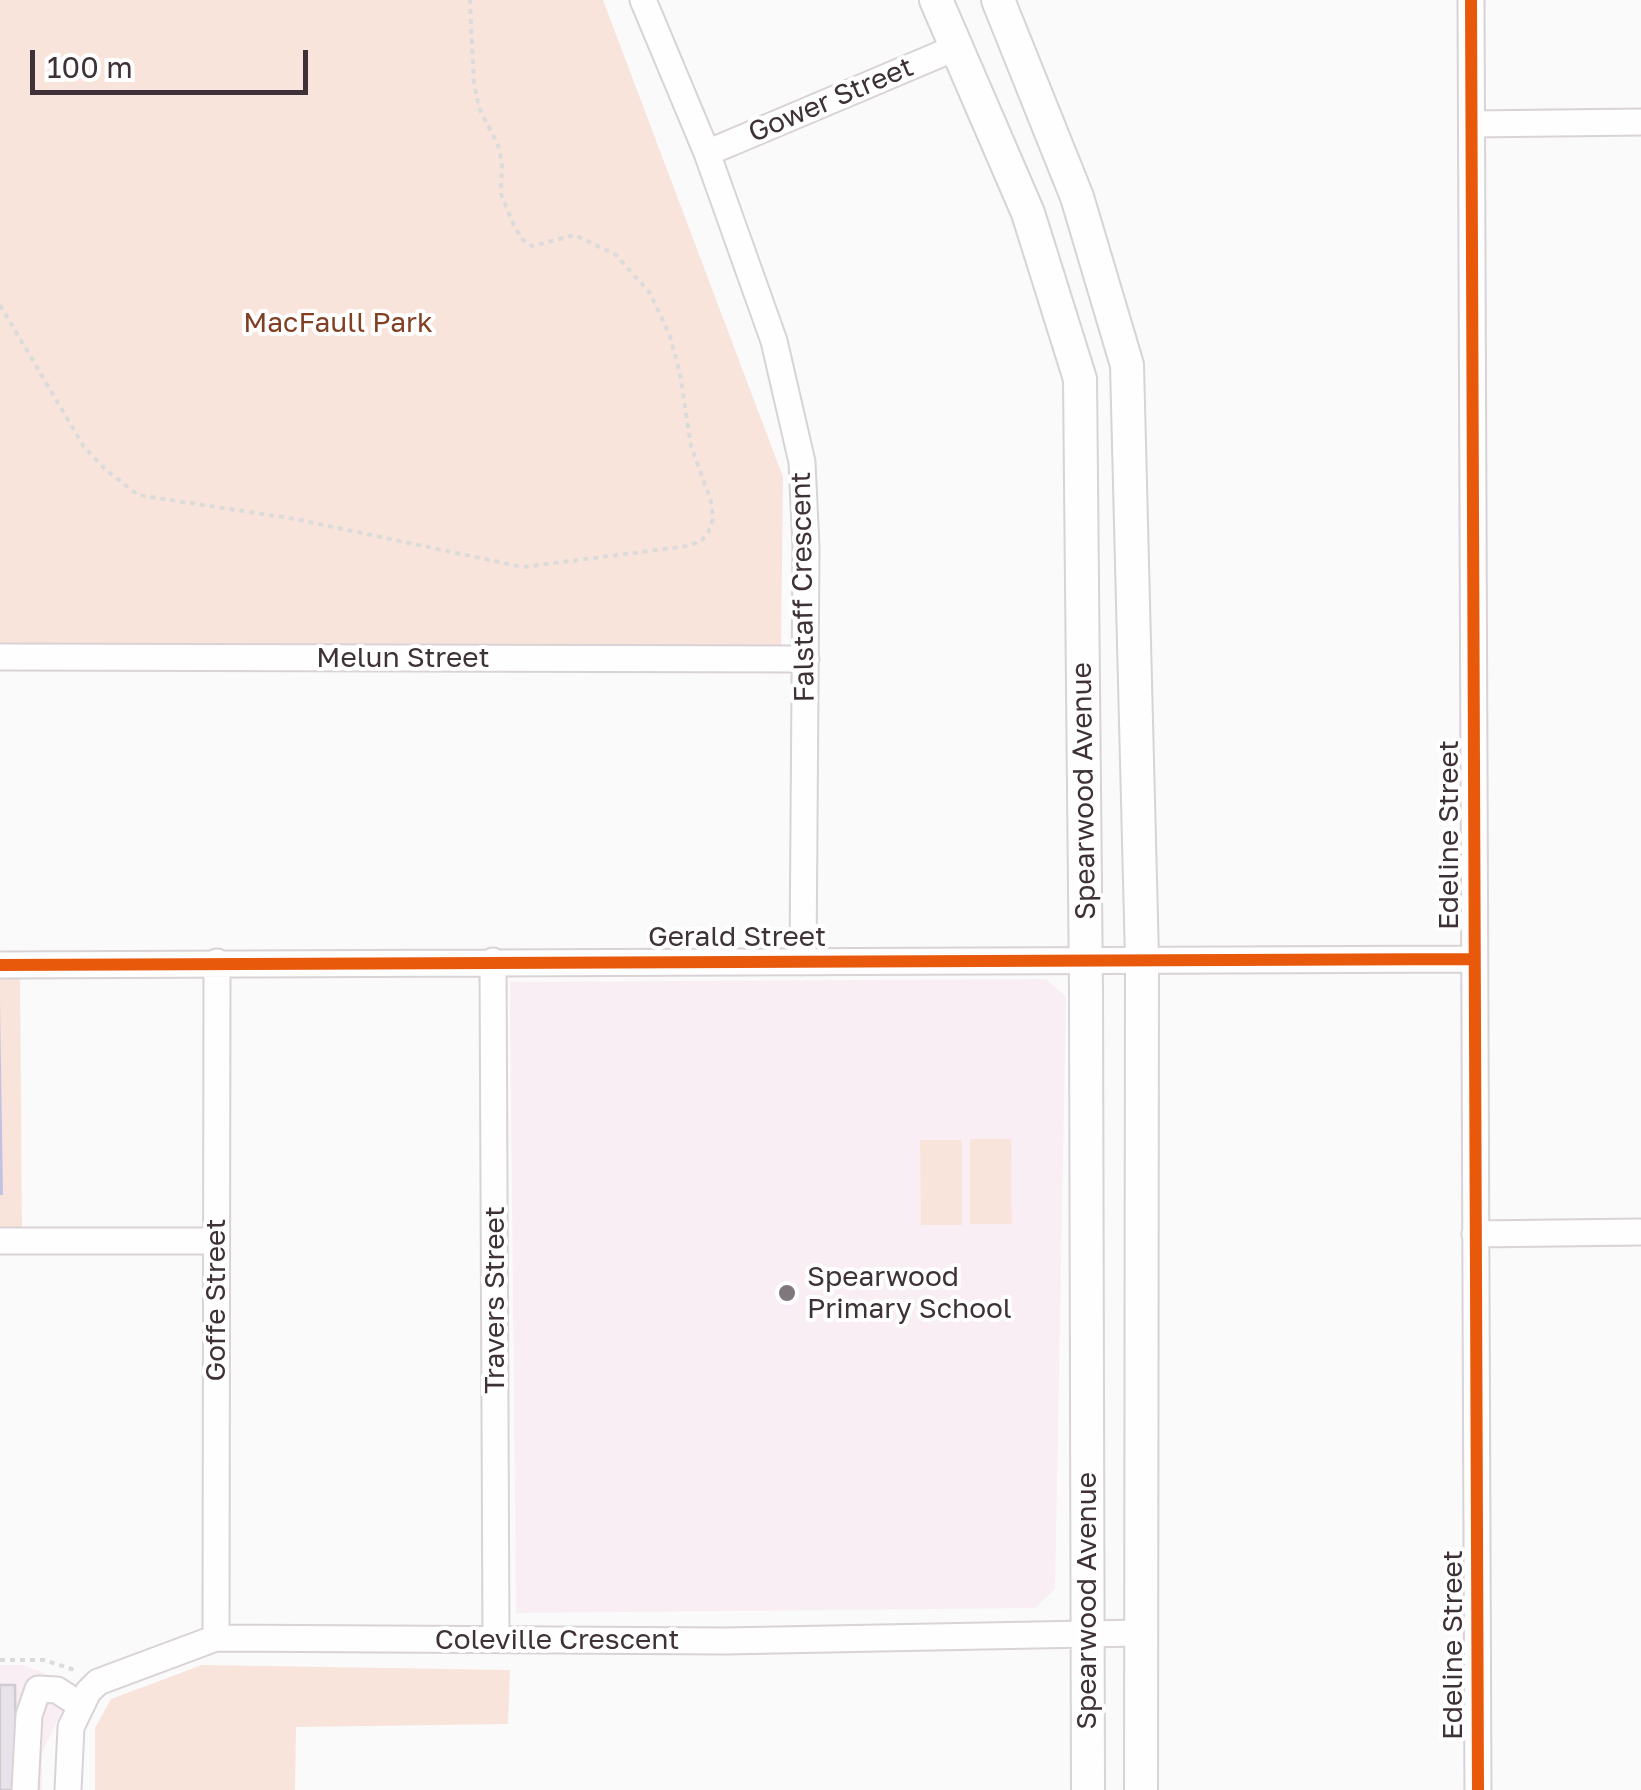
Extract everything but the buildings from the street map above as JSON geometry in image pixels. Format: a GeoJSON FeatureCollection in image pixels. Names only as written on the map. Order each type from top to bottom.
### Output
{"type":"FeatureCollection","features":[{"type":"Feature","properties":{"kind":"main road","name":"Spearwood Avenue"},"geometry":{"type":"LineString","coordinates":[[936,0],[1028,213],[1080,379],[1088,1790]]}},
{"type":"Feature","properties":{"kind":"main road","name":"Spearwood Avenue"},"geometry":{"type":"LineString","coordinates":[[998,0],[1076,197],[1128,365],[1142,959],[1141,1790]]}},
{"type":"Feature","properties":{"kind":"main road"},"geometry":{"type":"LineString","coordinates":[[1028,213],[1076,197]]}},
{"type":"Feature","properties":{"kind":"street","name":"Falstaff Crescent"},"geometry":{"type":"LineString","coordinates":[[643,0],[707,153],[774,342],[799,447],[806,547],[804,962]]}},
{"type":"Feature","properties":{"kind":"street","name":"Edeline Street"},"geometry":{"type":"LineString","coordinates":[[1472,0],[1478,1790]]}},
{"type":"Feature","properties":{"kind":"street","name":"Gower Street"},"geometry":{"type":"LineString","coordinates":[[707,153],[954,48]]}},
{"type":"Feature","properties":{"kind":"street"},"geometry":{"type":"LineString","coordinates":[[1472,124],[1641,122]]}},
{"type":"Feature","properties":{"kind":"street","name":"Melun Street"},"geometry":{"type":"LineString","coordinates":[[0,656],[806,658]]}},
{"type":"Feature","properties":{"kind":"street","name":"Gerald Street"},"geometry":{"type":"LineString","coordinates":[[0,964],[1474,959]]}},
{"type":"Feature","properties":{"kind":"street","name":"Travers Street"},"geometry":{"type":"LineString","coordinates":[[493,961],[496,1639]]}},
{"type":"Feature","properties":{"kind":"street","name":"Goffe Street"},"geometry":{"type":"LineString","coordinates":[[216,1638],[217,962]]}},
{"type":"Feature","properties":{"kind":"street"},"geometry":{"type":"LineString","coordinates":[[1476,1234],[1641,1232]]}},
{"type":"Feature","properties":{"kind":"street"},"geometry":{"type":"LineString","coordinates":[[0,1241],[216,1241]]}},
{"type":"Feature","properties":{"kind":"street","name":"Coleville Crescent"},"geometry":{"type":"LineString","coordinates":[[98,1682],[216,1638],[725,1641],[1140,1633]]}},
{"type":"Feature","properties":{"kind":"street"},"geometry":{"type":"LineString","coordinates":[[68,1790],[71,1727],[80,1704],[98,1682]]}},
{"type":"Feature","properties":{"kind":"street"},"geometry":{"type":"LineString","coordinates":[[24,1790],[29,1715],[38,1689],[56,1690],[80,1704]]}},
{"type":"Feature","properties":{"kind":"path"},"geometry":{"type":"LineString","coordinates":[[0,305],[84,448],[138,496],[295,519],[524,568],[688,546],[701,540],[713,519],[712,502],[691,446],[670,336],[650,293],[616,255],[575,235],[532,246],[514,226],[501,194],[498,145],[479,108],[474,84],[470,0]]}},
{"type":"Feature","properties":{"kind":"path"},"geometry":{"type":"LineString","coordinates":[[0,1660],[44,1660],[98,1682]]}},
{"type":"Feature","properties":{"kind":"shaded area","name":"Spearwood Primary School"},"geometry":{"type":"Polygon","coordinates":[[[1046,979],[1066,997],[1055,1589],[1035,1608],[516,1613],[510,982],[1046,979]]]}},
{"type":"Feature","properties":{"kind":"shaded area"},"geometry":{"type":"Polygon","coordinates":[[[0,1665],[23,1665],[74,1685],[42,1753],[42,1790],[0,1790],[0,1665]]]}},
{"type":"Feature","properties":{"kind":"green space","name":"MacFaull Park"},"geometry":{"type":"Polygon","coordinates":[[[0,0],[603,0],[783,477],[781,648],[0,650],[0,0]]]}},
{"type":"Feature","properties":{"kind":"green space"},"geometry":{"type":"Polygon","coordinates":[[[20,972],[22,1233],[0,1233],[0,973],[20,972]]]}},
{"type":"Feature","properties":{"kind":"green space"},"geometry":{"type":"Polygon","coordinates":[[[970,1139],[1011,1139],[1012,1224],[970,1224],[970,1139]]]}},
{"type":"Feature","properties":{"kind":"green space"},"geometry":{"type":"Polygon","coordinates":[[[920,1140],[962,1140],[962,1225],[921,1225],[920,1140]]]}},
{"type":"Feature","properties":{"kind":"green space"},"geometry":{"type":"Polygon","coordinates":[[[202,1665],[510,1670],[508,1724],[296,1727],[295,1790],[95,1790],[95,1728],[111,1699],[202,1665]]]}},
{"type":"Feature","properties":{"kind":"water"},"geometry":{"type":"Polygon","coordinates":[[[0,1001],[3,1195],[0,1195],[0,1001]]]}},
{"type":"Feature","properties":{"kind":"cycle path"},"geometry":{"type":"LineString","coordinates":[[1471,0],[1478,1790]]}},
{"type":"Feature","properties":{"kind":"cycle path"},"geometry":{"type":"LineString","coordinates":[[0,965],[1474,959]]}},
{"type":"Feature","properties":{"kind":"place","name":"Spearwood Primary School"},"geometry":{"type":"Point","coordinates":[787,1293]}}]}
